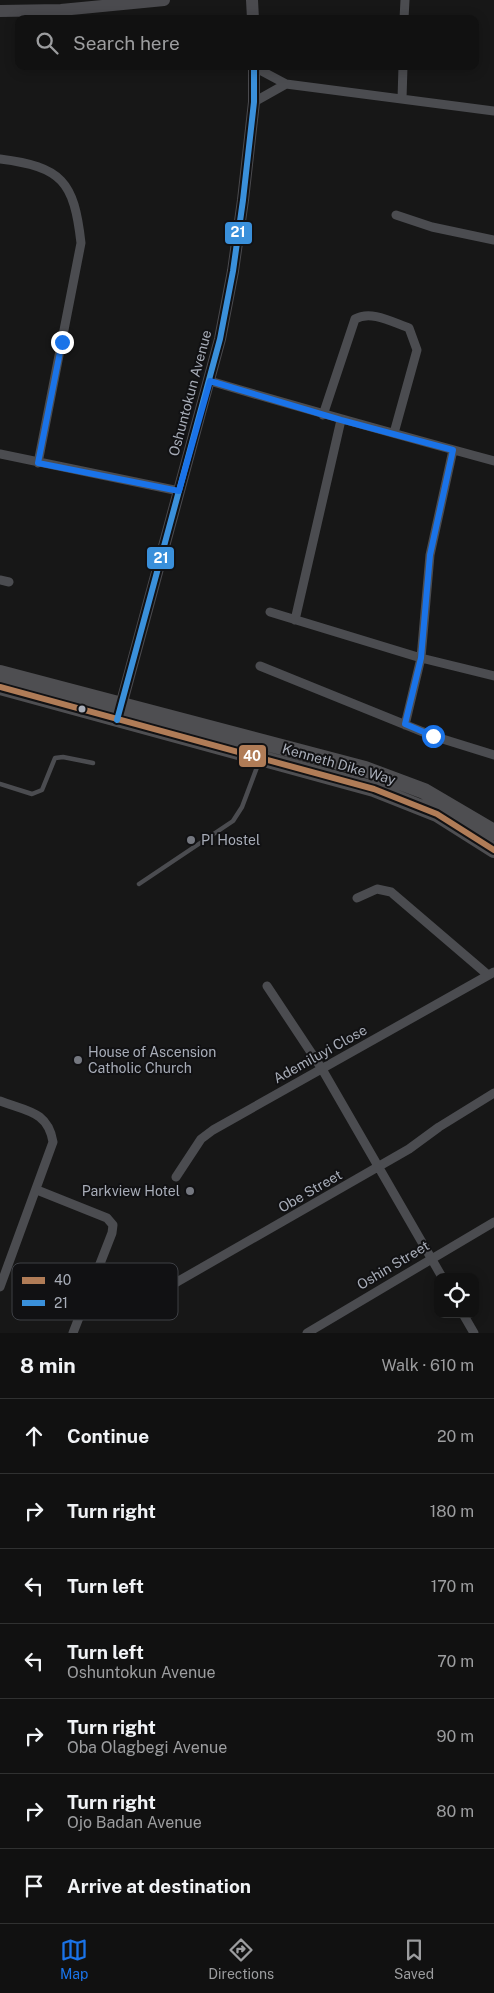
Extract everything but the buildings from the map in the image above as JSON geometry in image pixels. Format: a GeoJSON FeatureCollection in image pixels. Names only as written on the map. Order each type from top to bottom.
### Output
{"type":"FeatureCollection","features":[{"type":"Feature","properties":{"kind":"highway","name":"Kenneth Dike Way"},"geometry":{"type":"LineString","coordinates":[[0,673],[119,713],[265,754],[374,789],[407,801],[464,829],[494,850]]}},
{"type":"Feature","properties":{"kind":"highway","name":"Kenneth Dike Way"},"geometry":{"type":"LineString","coordinates":[[0,687],[119,713]]}},
{"type":"Feature","properties":{"kind":"highway","name":"Kenneth Dike Way"},"geometry":{"type":"LineString","coordinates":[[265,754],[365,769],[424,791],[494,832]]}},
{"type":"Feature","properties":{"kind":"main road"},"geometry":{"type":"LineString","coordinates":[[0,11],[61,10],[164,0]]}},
{"type":"Feature","properties":{"kind":"main road"},"geometry":{"type":"LineString","coordinates":[[252,0],[252,15]]}},
{"type":"Feature","properties":{"kind":"main road","name":"Oshuntokun Avenue"},"geometry":{"type":"LineString","coordinates":[[119,713],[210,381],[233,271],[254,102],[254,70]]}},
{"type":"Feature","properties":{"kind":"street"},"geometry":{"type":"LineString","coordinates":[[404,15],[405,0]]}},
{"type":"Feature","properties":{"kind":"street"},"geometry":{"type":"LineString","coordinates":[[261,70],[286,84],[494,111]]}},
{"type":"Feature","properties":{"kind":"street"},"geometry":{"type":"LineString","coordinates":[[402,99],[403,70]]}},
{"type":"Feature","properties":{"kind":"street"},"geometry":{"type":"LineString","coordinates":[[254,102],[286,84]]}},
{"type":"Feature","properties":{"kind":"street"},"geometry":{"type":"LineString","coordinates":[[0,159],[32,164],[51,173],[70,191],[78,214],[81,243],[77,268],[38,463]]}},
{"type":"Feature","properties":{"kind":"street"},"geometry":{"type":"LineString","coordinates":[[396,215],[432,227],[494,240]]}},
{"type":"Feature","properties":{"kind":"street"},"geometry":{"type":"LineString","coordinates":[[323,415],[355,319],[363,314],[372,316],[409,328],[417,350],[394,433]]}},
{"type":"Feature","properties":{"kind":"street"},"geometry":{"type":"LineString","coordinates":[[210,381],[323,415],[494,461]]}},
{"type":"Feature","properties":{"kind":"street"},"geometry":{"type":"LineString","coordinates":[[295,620],[341,420]]}},
{"type":"Feature","properties":{"kind":"street"},"geometry":{"type":"LineString","coordinates":[[405,724],[421,658],[430,555],[453,450]]}},
{"type":"Feature","properties":{"kind":"street"},"geometry":{"type":"LineString","coordinates":[[0,454],[179,491]]}},
{"type":"Feature","properties":{"kind":"street"},"geometry":{"type":"LineString","coordinates":[[270,612],[421,658],[494,676]]}},
{"type":"Feature","properties":{"kind":"street"},"geometry":{"type":"LineString","coordinates":[[260,666],[405,724],[494,755]]}},
{"type":"Feature","properties":{"kind":"street"},"geometry":{"type":"LineString","coordinates":[[357,898],[377,889],[391,892],[491,974]]}},
{"type":"Feature","properties":{"kind":"street","name":"Ademiluyi Close"},"geometry":{"type":"LineString","coordinates":[[176,1177],[201,1139],[213,1130],[491,974]]}},
{"type":"Feature","properties":{"kind":"street"},"geometry":{"type":"LineString","coordinates":[[267,986],[322,1069],[440,1273]]}},
{"type":"Feature","properties":{"kind":"street","name":"Obe Street"},"geometry":{"type":"LineString","coordinates":[[178,1281],[378,1167],[494,1093]]}},
{"type":"Feature","properties":{"kind":"street"},"geometry":{"type":"LineString","coordinates":[[0,1101],[44,1119],[49,1126],[53,1142],[0,1287]]}},
{"type":"Feature","properties":{"kind":"street"},"geometry":{"type":"LineString","coordinates":[[36,1190],[107,1218],[113,1225],[112,1233],[100,1263]]}},
{"type":"Feature","properties":{"kind":"street","name":"Oshin Street"},"geometry":{"type":"LineString","coordinates":[[307,1333],[494,1222]]}},
{"type":"Feature","properties":{"kind":"street"},"geometry":{"type":"LineString","coordinates":[[465,1318],[474,1333]]}},
{"type":"Feature","properties":{"kind":"street"},"geometry":{"type":"LineString","coordinates":[[73,1333],[78,1320]]}},
{"type":"Feature","properties":{"kind":"lane"},"geometry":{"type":"LineString","coordinates":[[139,884],[233,821],[242,807],[265,754]]}},
{"type":"Feature","properties":{"kind":"lane"},"geometry":{"type":"LineString","coordinates":[[0,784],[32,794],[42,790],[55,758],[63,757],[93,763]]}},
{"type":"Feature","properties":{"kind":"transit line","name":"21"},"geometry":{"type":"LineString","coordinates":[[117,720],[220,339],[233,271],[243,200],[254,102],[254,70]]}},
{"type":"Feature","properties":{"kind":"transit line","name":"40"},"geometry":{"type":"LineString","coordinates":[[0,687],[374,789],[437,814],[494,850]]}},
{"type":"Feature","properties":{"kind":"place","name":"PI Hostel"},"geometry":{"type":"Point","coordinates":[191,840]}},
{"type":"Feature","properties":{"kind":"place","name":"House of Ascension Catholic Church"},"geometry":{"type":"Point","coordinates":[78,1060]}},
{"type":"Feature","properties":{"kind":"place","name":"Parkview Hotel"},"geometry":{"type":"Point","coordinates":[190,1191]}},
{"type":"Feature","properties":{"kind":"route"},"geometry":{"type":"LineString","coordinates":[[62,342],[38,463],[179,491],[210,381],[341,420],[453,450],[430,555],[421,658],[405,724],[433,736]]}}]}
